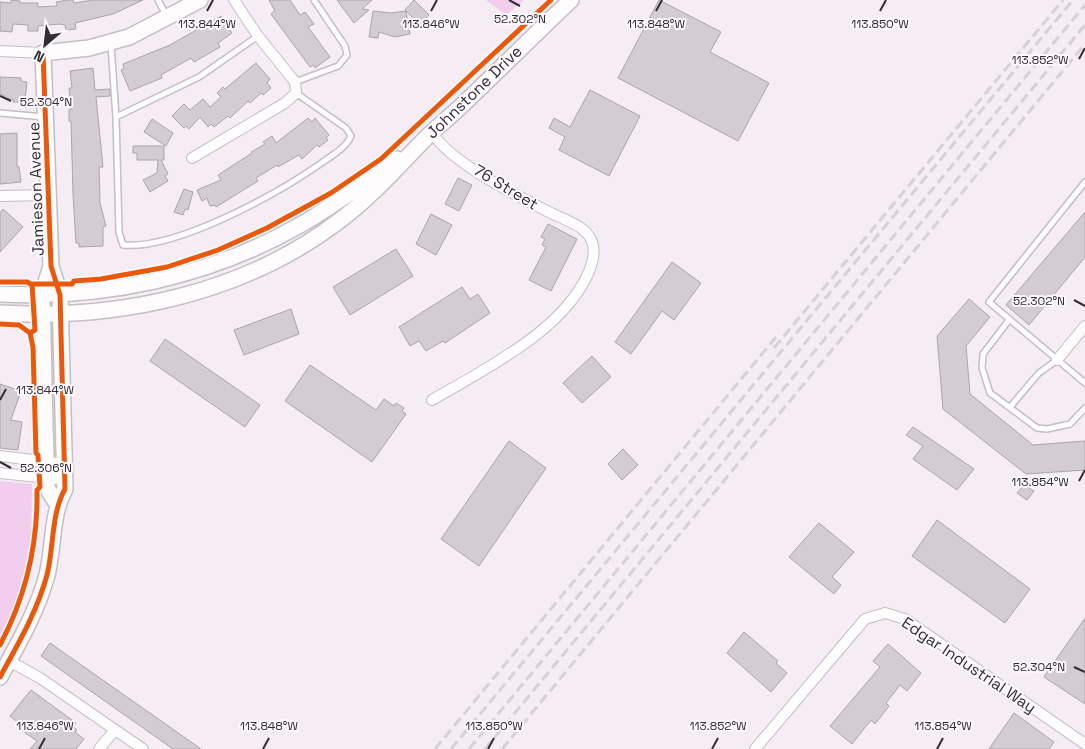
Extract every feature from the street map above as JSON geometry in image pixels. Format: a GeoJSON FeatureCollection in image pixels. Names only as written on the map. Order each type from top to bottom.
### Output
{"type":"FeatureCollection","features":[{"type":"Feature","properties":{"kind":"main road"},"geometry":{"type":"LineString","coordinates":[[43,52],[89,48],[128,37],[167,19],[200,0]]}},
{"type":"Feature","properties":{"kind":"main road","name":"Johnstone Drive"},"geometry":{"type":"LineString","coordinates":[[0,313],[43,315],[136,308],[206,289],[275,259],[337,222],[367,199],[427,138],[571,0]]}},
{"type":"Feature","properties":{"kind":"main road","name":"Jamieson Avenue"},"geometry":{"type":"LineString","coordinates":[[0,677],[31,619],[47,575],[57,504],[65,489],[61,314],[60,295],[51,266],[43,52]]}},
{"type":"Feature","properties":{"kind":"main road","name":"Johnstone Drive"},"geometry":{"type":"LineString","coordinates":[[0,294],[60,295],[97,292],[175,277],[211,266],[257,247],[299,225],[340,200],[427,138]]}},
{"type":"Feature","properties":{"kind":"main road","name":"Jamieson Avenue"},"geometry":{"type":"LineString","coordinates":[[42,295],[51,266]]}},
{"type":"Feature","properties":{"kind":"main road"},"geometry":{"type":"LineString","coordinates":[[42,295],[47,488],[57,504]]}},
{"type":"Feature","properties":{"kind":"street"},"geometry":{"type":"LineString","coordinates":[[192,158],[232,136],[295,90],[234,0]]}},
{"type":"Feature","properties":{"kind":"street"},"geometry":{"type":"LineString","coordinates":[[0,51],[43,52]]}},
{"type":"Feature","properties":{"kind":"street","name":"76 Street"},"geometry":{"type":"LineString","coordinates":[[427,138],[439,144],[504,188],[582,229],[593,241],[595,257],[587,277],[569,303],[520,346],[492,365],[432,400]]}},
{"type":"Feature","properties":{"kind":"street"},"geometry":{"type":"LineString","coordinates":[[0,196],[49,195]]}},
{"type":"Feature","properties":{"kind":"street"},"geometry":{"type":"LineString","coordinates":[[1056,360],[1085,326]]}},
{"type":"Feature","properties":{"kind":"street"},"geometry":{"type":"LineString","coordinates":[[0,456],[65,464]]}},
{"type":"Feature","properties":{"kind":"street"},"geometry":{"type":"LineString","coordinates":[[0,473],[65,480]]}},
{"type":"Feature","properties":{"kind":"street","name":"Edgar Industrial Way"},"geometry":{"type":"LineString","coordinates":[[755,749],[865,619],[885,613],[905,619],[1085,744]]}},
{"type":"Feature","properties":{"kind":"street"},"geometry":{"type":"LineString","coordinates":[[9,661],[40,678],[143,749]]}},
{"type":"Feature","properties":{"kind":"street"},"geometry":{"type":"LineString","coordinates":[[99,749],[116,730]]}},
{"type":"Feature","properties":{"kind":"lane"},"geometry":{"type":"LineString","coordinates":[[158,0],[167,19]]}},
{"type":"Feature","properties":{"kind":"lane"},"geometry":{"type":"LineString","coordinates":[[110,42],[116,117],[118,232],[123,245],[134,246],[179,235],[231,215],[288,186],[337,152],[349,140],[351,136],[340,122],[295,90],[338,66],[347,55],[345,46],[314,0]]}},
{"type":"Feature","properties":{"kind":"lane"},"geometry":{"type":"LineString","coordinates":[[116,117],[199,77],[258,36]]}},
{"type":"Feature","properties":{"kind":"lane"},"geometry":{"type":"LineString","coordinates":[[0,112],[46,117]]}},
{"type":"Feature","properties":{"kind":"lane"},"geometry":{"type":"LineString","coordinates":[[1085,182],[989,302],[1085,383]]}},
{"type":"Feature","properties":{"kind":"lane"},"geometry":{"type":"LineString","coordinates":[[1009,320],[983,354],[982,368],[990,392],[1037,428],[1048,429],[1070,424],[1085,408]]}},
{"type":"Feature","properties":{"kind":"lane"},"geometry":{"type":"LineString","coordinates":[[1010,407],[1039,373],[1056,360]]}},
{"type":"Feature","properties":{"kind":"shaded area"},"geometry":{"type":"Polygon","coordinates":[[[486,0],[524,0],[506,15],[486,0]]]}},
{"type":"Feature","properties":{"kind":"shaded area"},"geometry":{"type":"Polygon","coordinates":[[[0,481],[32,484],[31,553],[10,623],[0,641],[0,481]]]}},
{"type":"Feature","properties":{"kind":"building"},"geometry":{"type":"Polygon","coordinates":[[[11,0],[20,1],[20,3],[38,3],[38,7],[57,6],[56,2],[67,0],[73,0],[74,3],[93,0],[143,0],[113,14],[75,23],[76,29],[66,30],[65,25],[60,24],[38,26],[38,31],[28,31],[28,25],[13,24],[12,32],[0,31],[0,2],[11,3],[11,0]]]}},
{"type":"Feature","properties":{"kind":"building"},"geometry":{"type":"Polygon","coordinates":[[[269,0],[290,0],[300,15],[305,12],[314,24],[308,27],[330,57],[315,68],[314,65],[310,67],[271,14],[275,11],[269,0]]]}},
{"type":"Feature","properties":{"kind":"building"},"geometry":{"type":"Polygon","coordinates":[[[337,0],[372,0],[362,9],[369,10],[354,23],[337,0]]]}},
{"type":"Feature","properties":{"kind":"building"},"geometry":{"type":"Polygon","coordinates":[[[414,0],[429,15],[420,25],[405,10],[414,0]]]}},
{"type":"Feature","properties":{"kind":"building"},"geometry":{"type":"Polygon","coordinates":[[[659,0],[721,32],[710,52],[769,83],[738,141],[618,78],[659,0]]]}},
{"type":"Feature","properties":{"kind":"building"},"geometry":{"type":"Polygon","coordinates":[[[373,11],[391,13],[406,11],[410,34],[395,37],[379,32],[378,38],[369,37],[373,11]]]}},
{"type":"Feature","properties":{"kind":"building"},"geometry":{"type":"Polygon","coordinates":[[[221,16],[232,33],[218,43],[220,47],[194,62],[191,58],[161,75],[162,78],[130,91],[121,70],[124,69],[123,64],[170,45],[221,16]]]}},
{"type":"Feature","properties":{"kind":"building"},"geometry":{"type":"Polygon","coordinates":[[[256,63],[270,79],[267,83],[271,88],[263,95],[261,93],[250,103],[248,101],[230,118],[228,116],[214,127],[211,124],[208,127],[200,117],[189,129],[186,126],[184,128],[172,116],[184,104],[190,110],[203,99],[210,107],[221,97],[217,93],[223,87],[225,89],[256,63]]]}},
{"type":"Feature","properties":{"kind":"building"},"geometry":{"type":"Polygon","coordinates":[[[93,68],[95,90],[110,89],[110,96],[96,97],[103,167],[99,167],[100,203],[106,226],[103,227],[103,246],[79,247],[79,243],[76,243],[71,121],[69,121],[69,110],[71,109],[69,88],[72,88],[70,71],[93,68]]]}},
{"type":"Feature","properties":{"kind":"building"},"geometry":{"type":"Polygon","coordinates":[[[0,77],[21,78],[21,81],[27,82],[25,100],[21,99],[21,102],[13,102],[13,99],[4,98],[4,95],[0,95],[0,77]]]}},
{"type":"Feature","properties":{"kind":"building"},"geometry":{"type":"Polygon","coordinates":[[[590,90],[640,116],[609,176],[559,150],[565,137],[549,128],[554,118],[570,127],[590,90]]]}},
{"type":"Feature","properties":{"kind":"building"},"geometry":{"type":"Polygon","coordinates":[[[308,118],[312,122],[315,118],[329,135],[326,138],[328,140],[319,147],[317,145],[302,159],[299,155],[278,167],[277,165],[256,178],[258,181],[216,207],[215,205],[210,206],[207,198],[202,201],[197,190],[221,180],[218,175],[265,144],[263,142],[272,136],[276,143],[308,118]]]}},
{"type":"Feature","properties":{"kind":"building"},"geometry":{"type":"Polygon","coordinates":[[[152,119],[173,133],[166,146],[144,132],[152,119]]]}},
{"type":"Feature","properties":{"kind":"building"},"geometry":{"type":"Polygon","coordinates":[[[17,133],[17,167],[19,167],[21,182],[0,184],[0,134],[17,133]]]}},
{"type":"Feature","properties":{"kind":"building"},"geometry":{"type":"Polygon","coordinates":[[[133,146],[164,146],[164,160],[161,160],[168,174],[165,176],[168,181],[150,192],[143,180],[157,173],[158,160],[137,160],[137,153],[133,153],[133,146]]]}},
{"type":"Feature","properties":{"kind":"building"},"geometry":{"type":"Polygon","coordinates":[[[458,178],[472,185],[459,211],[445,204],[458,178]]]}},
{"type":"Feature","properties":{"kind":"building"},"geometry":{"type":"Polygon","coordinates":[[[184,189],[193,192],[188,210],[185,209],[183,215],[174,212],[184,189]]]}},
{"type":"Feature","properties":{"kind":"building"},"geometry":{"type":"Polygon","coordinates":[[[3,209],[23,227],[0,252],[0,213],[3,209]]]}},
{"type":"Feature","properties":{"kind":"building"},"geometry":{"type":"Polygon","coordinates":[[[1085,212],[1085,257],[1029,325],[1006,305],[1085,212]]]}},
{"type":"Feature","properties":{"kind":"building"},"geometry":{"type":"Polygon","coordinates":[[[431,214],[452,225],[436,255],[416,244],[431,214]]]}},
{"type":"Feature","properties":{"kind":"building"},"geometry":{"type":"Polygon","coordinates":[[[548,224],[577,239],[551,291],[529,280],[546,247],[542,245],[545,239],[541,237],[548,224]]]}},
{"type":"Feature","properties":{"kind":"building"},"geometry":{"type":"Polygon","coordinates":[[[396,249],[413,276],[350,315],[333,287],[396,249]]]}},
{"type":"Feature","properties":{"kind":"building"},"geometry":{"type":"Polygon","coordinates":[[[672,262],[701,283],[674,320],[662,311],[631,354],[615,342],[672,262]]]}},
{"type":"Feature","properties":{"kind":"building"},"geometry":{"type":"Polygon","coordinates":[[[462,287],[470,299],[478,294],[490,313],[445,343],[443,341],[426,351],[419,341],[410,346],[399,327],[462,287]]]}},
{"type":"Feature","properties":{"kind":"building"},"geometry":{"type":"Polygon","coordinates":[[[969,299],[990,317],[966,346],[970,394],[1033,445],[1085,441],[1085,470],[1026,474],[943,409],[937,336],[969,299]]]}},
{"type":"Feature","properties":{"kind":"building"},"geometry":{"type":"Polygon","coordinates":[[[291,309],[299,334],[244,355],[234,330],[291,309]]]}},
{"type":"Feature","properties":{"kind":"building"},"geometry":{"type":"Polygon","coordinates":[[[165,339],[260,405],[245,427],[150,361],[165,339]]]}},
{"type":"Feature","properties":{"kind":"building"},"geometry":{"type":"Polygon","coordinates":[[[592,356],[611,377],[582,403],[563,383],[592,356]]]}},
{"type":"Feature","properties":{"kind":"building"},"geometry":{"type":"Polygon","coordinates":[[[310,365],[376,410],[384,399],[394,406],[396,403],[404,408],[402,411],[406,414],[372,462],[285,401],[310,365]]]}},
{"type":"Feature","properties":{"kind":"building"},"geometry":{"type":"Polygon","coordinates":[[[0,384],[21,391],[11,420],[22,422],[18,450],[0,448],[0,384]]]}},
{"type":"Feature","properties":{"kind":"building"},"geometry":{"type":"Polygon","coordinates":[[[913,427],[974,469],[957,490],[913,459],[923,446],[906,435],[913,427]]]}},
{"type":"Feature","properties":{"kind":"building"},"geometry":{"type":"Polygon","coordinates":[[[509,441],[546,468],[479,566],[441,539],[509,441]]]}},
{"type":"Feature","properties":{"kind":"building"},"geometry":{"type":"Polygon","coordinates":[[[623,449],[638,465],[622,480],[608,464],[623,449]]]}},
{"type":"Feature","properties":{"kind":"building"},"geometry":{"type":"Polygon","coordinates":[[[1024,485],[1034,491],[1027,500],[1017,493],[1024,485]]]}},
{"type":"Feature","properties":{"kind":"building"},"geometry":{"type":"Polygon","coordinates":[[[937,520],[1030,589],[1005,623],[912,556],[937,520]]]}},
{"type":"Feature","properties":{"kind":"building"},"geometry":{"type":"Polygon","coordinates":[[[819,523],[854,552],[832,577],[841,585],[834,594],[789,557],[819,523]]]}},
{"type":"Feature","properties":{"kind":"building"},"geometry":{"type":"Polygon","coordinates":[[[1085,618],[1085,704],[1044,677],[1085,618]]]}},
{"type":"Feature","properties":{"kind":"building"},"geometry":{"type":"Polygon","coordinates":[[[744,632],[778,661],[776,663],[787,673],[771,692],[727,653],[744,632]]]}},
{"type":"Feature","properties":{"kind":"building"},"geometry":{"type":"Polygon","coordinates":[[[50,643],[201,749],[173,749],[41,656],[50,643]]]}},
{"type":"Feature","properties":{"kind":"building"},"geometry":{"type":"Polygon","coordinates":[[[888,644],[921,673],[907,691],[900,685],[886,703],[889,706],[875,724],[871,720],[852,744],[830,726],[880,667],[873,661],[888,644]]]}},
{"type":"Feature","properties":{"kind":"building"},"geometry":{"type":"Polygon","coordinates":[[[31,690],[76,723],[73,726],[77,730],[75,732],[84,739],[76,749],[30,749],[37,741],[17,727],[20,724],[10,716],[31,690]]]}},
{"type":"Feature","properties":{"kind":"building"},"geometry":{"type":"Polygon","coordinates":[[[1014,713],[1054,742],[1049,749],[989,749],[1014,713]]]}},
{"type":"Feature","properties":{"kind":"railway"},"geometry":{"type":"LineString","coordinates":[[774,348],[1063,0]]}},
{"type":"Feature","properties":{"kind":"railway"},"geometry":{"type":"LineString","coordinates":[[451,749],[1073,0]]}},
{"type":"Feature","properties":{"kind":"railway"},"geometry":{"type":"LineString","coordinates":[[469,749],[1085,5]]}},
{"type":"Feature","properties":{"kind":"railway"},"geometry":{"type":"LineString","coordinates":[[485,749],[1085,25]]}},
{"type":"Feature","properties":{"kind":"railway"},"geometry":{"type":"LineString","coordinates":[[502,749],[1085,44]]}},
{"type":"Feature","properties":{"kind":"railway"},"geometry":{"type":"LineString","coordinates":[[435,749],[776,337]]}},
{"type":"Feature","properties":{"kind":"cycle path"},"geometry":{"type":"LineString","coordinates":[[0,282],[72,284],[74,281],[101,279],[167,267],[218,250],[267,228],[331,193],[381,159],[551,0]]}},
{"type":"Feature","properties":{"kind":"cycle path"},"geometry":{"type":"LineString","coordinates":[[0,677],[26,628],[43,589],[49,564],[57,509],[65,489],[60,295],[51,266],[43,53]]}},
{"type":"Feature","properties":{"kind":"cycle path"},"geometry":{"type":"LineString","coordinates":[[0,324],[19,325],[30,333],[35,330],[32,284]]}},
{"type":"Feature","properties":{"kind":"cycle path"},"geometry":{"type":"LineString","coordinates":[[0,645],[17,608],[29,570],[35,531],[37,490],[40,487],[38,455],[36,453],[33,347],[30,333]]}}]}
